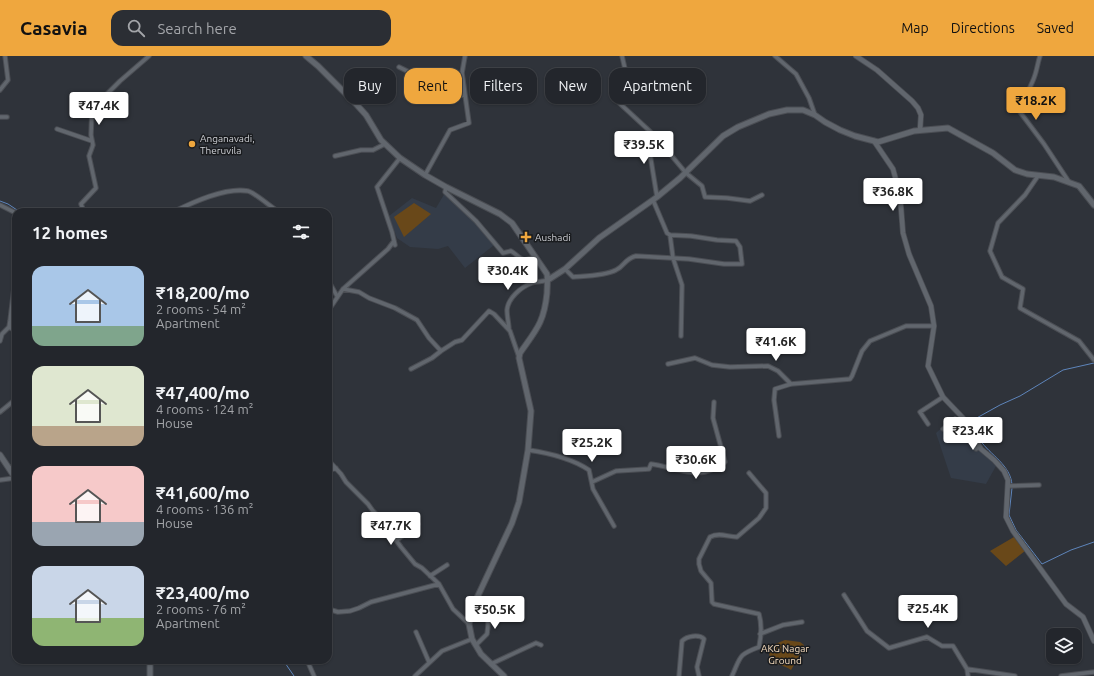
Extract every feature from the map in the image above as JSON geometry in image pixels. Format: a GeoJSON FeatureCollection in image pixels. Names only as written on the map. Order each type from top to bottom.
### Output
{"type":"FeatureCollection","features":[{"type":"Feature","properties":{"kind":"main road"},"geometry":{"type":"LineString","coordinates":[[306,56],[366,114],[381,140],[400,158],[425,175],[500,214],[512,223],[547,274],[546,307],[543,318],[538,329],[520,353],[519,358],[531,410],[528,450],[519,502],[512,523],[475,602],[469,624],[472,639],[481,654],[504,676]]}},
{"type":"Feature","properties":{"kind":"main road"},"geometry":{"type":"LineString","coordinates":[[548,280],[565,269],[599,238],[655,199],[686,173],[723,136],[738,127],[769,114],[787,110],[803,110],[815,115],[840,130],[855,136],[878,142],[914,131],[948,128],[993,153],[1016,170],[1027,174],[1054,177],[1079,186],[1094,205]]}},
{"type":"Feature","properties":{"kind":"main road"},"geometry":{"type":"LineString","coordinates":[[0,455],[12,473]]}},
{"type":"Feature","properties":{"kind":"main road"},"geometry":{"type":"LineString","coordinates":[[150,664],[150,676]]}},
{"type":"Feature","properties":{"kind":"street"},"geometry":{"type":"LineString","coordinates":[[0,90],[8,80],[5,56]]}},
{"type":"Feature","properties":{"kind":"street"},"geometry":{"type":"LineString","coordinates":[[82,208],[81,204],[96,188],[89,156],[92,145],[92,109],[120,81],[149,56]]}},
{"type":"Feature","properties":{"kind":"street"},"geometry":{"type":"LineString","coordinates":[[425,175],[450,130],[469,122],[462,73],[465,56]]}},
{"type":"Feature","properties":{"kind":"street"},"geometry":{"type":"LineString","coordinates":[[622,56],[629,86],[616,100],[655,136],[686,173],[702,186],[704,196],[750,201],[762,195]]}},
{"type":"Feature","properties":{"kind":"street"},"geometry":{"type":"LineString","coordinates":[[775,56],[796,74],[809,98],[815,115]]}},
{"type":"Feature","properties":{"kind":"street"},"geometry":{"type":"LineString","coordinates":[[856,56],[877,70],[895,88],[912,101],[918,108],[921,115],[920,130]]}},
{"type":"Feature","properties":{"kind":"street"},"geometry":{"type":"LineString","coordinates":[[1040,56],[1035,75],[1022,100],[1020,112],[1044,144],[1068,182]]}},
{"type":"Feature","properties":{"kind":"street"},"geometry":{"type":"LineString","coordinates":[[399,67],[415,75],[421,85],[428,91],[445,97],[464,95]]}},
{"type":"Feature","properties":{"kind":"street"},"geometry":{"type":"LineString","coordinates":[[0,117],[7,117]]}},
{"type":"Feature","properties":{"kind":"street"},"geometry":{"type":"LineString","coordinates":[[57,129],[92,141]]}},
{"type":"Feature","properties":{"kind":"street"},"geometry":{"type":"LineString","coordinates":[[655,136],[649,148],[655,199],[667,233],[670,235],[674,258],[682,285],[681,336]]}},
{"type":"Feature","properties":{"kind":"street"},"geometry":{"type":"LineString","coordinates":[[874,141],[893,169],[900,195],[903,233],[909,254],[931,306],[934,326],[928,366],[943,397],[963,418],[980,447],[1004,471],[1008,480],[1006,517],[1013,531],[1066,604],[1083,617],[1094,641]]}},
{"type":"Feature","properties":{"kind":"street"},"geometry":{"type":"LineString","coordinates":[[335,156],[361,150],[373,150],[385,144]]}},
{"type":"Feature","properties":{"kind":"street"},"geometry":{"type":"LineString","coordinates":[[332,304],[342,289],[394,243],[377,187],[400,158]]}},
{"type":"Feature","properties":{"kind":"street"},"geometry":{"type":"LineString","coordinates":[[1038,176],[1025,195],[998,223],[990,251],[1002,277],[1023,289],[1020,308],[1079,341],[1094,360]]}},
{"type":"Feature","properties":{"kind":"street"},"geometry":{"type":"LineString","coordinates":[[446,187],[445,192],[476,221],[503,253],[511,251],[521,260],[526,261],[534,256]]}},
{"type":"Feature","properties":{"kind":"street"},"geometry":{"type":"LineString","coordinates":[[181,208],[191,203],[230,191],[249,191],[273,208]]}},
{"type":"Feature","properties":{"kind":"street"},"geometry":{"type":"LineString","coordinates":[[0,205],[12,210]]}},
{"type":"Feature","properties":{"kind":"street"},"geometry":{"type":"LineString","coordinates":[[565,269],[571,276],[577,277],[606,273],[616,271],[629,258],[636,256],[674,258],[724,264],[742,264],[740,248],[736,241],[670,235]]}},
{"type":"Feature","properties":{"kind":"street"},"geometry":{"type":"LineString","coordinates":[[519,358],[510,331],[507,309],[510,301],[517,292],[525,286],[534,282],[548,280]]}},
{"type":"Feature","properties":{"kind":"street"},"geometry":{"type":"LineString","coordinates":[[332,287],[337,296]]}},
{"type":"Feature","properties":{"kind":"street"},"geometry":{"type":"LineString","coordinates":[[342,289],[360,292],[369,298],[395,308],[417,320],[429,338],[441,351]]}},
{"type":"Feature","properties":{"kind":"street"},"geometry":{"type":"LineString","coordinates":[[0,341],[2,334],[9,327],[12,304]]}},
{"type":"Feature","properties":{"kind":"street"},"geometry":{"type":"LineString","coordinates":[[411,369],[432,358],[455,342],[462,340],[487,312],[494,314],[510,331]]}},
{"type":"Feature","properties":{"kind":"street"},"geometry":{"type":"LineString","coordinates":[[779,436],[774,400],[775,389],[791,384],[850,379],[862,351],[870,341],[906,326],[934,326]]}},
{"type":"Feature","properties":{"kind":"street"},"geometry":{"type":"LineString","coordinates":[[668,364],[696,358],[712,365],[730,367],[768,366],[778,371],[791,384]]}},
{"type":"Feature","properties":{"kind":"street"},"geometry":{"type":"LineString","coordinates":[[928,424],[920,412],[943,397]]}},
{"type":"Feature","properties":{"kind":"street"},"geometry":{"type":"LineString","coordinates":[[0,412],[12,402]]}},
{"type":"Feature","properties":{"kind":"street"},"geometry":{"type":"LineString","coordinates":[[592,482],[616,470],[649,469],[651,464],[692,472],[706,472],[722,465],[725,462],[713,418],[714,402]]}},
{"type":"Feature","properties":{"kind":"street"},"geometry":{"type":"LineString","coordinates":[[943,429],[955,419],[976,449],[980,447]]}},
{"type":"Feature","properties":{"kind":"street"},"geometry":{"type":"LineString","coordinates":[[528,450],[564,458],[589,470],[593,489],[614,526]]}},
{"type":"Feature","properties":{"kind":"street"},"geometry":{"type":"LineString","coordinates":[[332,464],[346,482],[379,517],[415,564],[422,568],[438,584],[454,609],[469,624]]}},
{"type":"Feature","properties":{"kind":"street"},"geometry":{"type":"LineString","coordinates":[[332,470],[336,468]]}},
{"type":"Feature","properties":{"kind":"street"},"geometry":{"type":"LineString","coordinates":[[732,676],[741,655],[759,647],[759,614],[714,604],[712,602],[711,583],[701,571],[699,559],[710,537],[713,535],[720,535],[737,537],[759,518],[766,508],[766,493],[749,473]]}},
{"type":"Feature","properties":{"kind":"street"},"geometry":{"type":"LineString","coordinates":[[0,480],[12,478]]}},
{"type":"Feature","properties":{"kind":"street"},"geometry":{"type":"LineString","coordinates":[[1008,486],[1039,485]]}},
{"type":"Feature","properties":{"kind":"street"},"geometry":{"type":"LineString","coordinates":[[397,540],[418,524]]}},
{"type":"Feature","properties":{"kind":"street"},"geometry":{"type":"LineString","coordinates":[[430,576],[447,565]]}},
{"type":"Feature","properties":{"kind":"street"},"geometry":{"type":"LineString","coordinates":[[332,610],[338,612],[350,611],[371,602],[438,584]]}},
{"type":"Feature","properties":{"kind":"street"},"geometry":{"type":"LineString","coordinates":[[844,595],[867,631],[889,648],[928,636],[942,646],[953,646],[967,669],[968,676]]}},
{"type":"Feature","properties":{"kind":"street"},"geometry":{"type":"LineString","coordinates":[[476,645],[487,634],[487,615],[483,612]]}},
{"type":"Feature","properties":{"kind":"street"},"geometry":{"type":"LineString","coordinates":[[760,634],[783,626],[802,622]]}},
{"type":"Feature","properties":{"kind":"street"},"geometry":{"type":"LineString","coordinates":[[416,632],[429,662]]}},
{"type":"Feature","properties":{"kind":"street"},"geometry":{"type":"LineString","coordinates":[[679,676],[682,641],[688,637],[702,636],[704,639],[697,667],[699,676]]}},
{"type":"Feature","properties":{"kind":"street"},"geometry":{"type":"LineString","coordinates":[[415,676],[442,652],[472,639]]}},
{"type":"Feature","properties":{"kind":"street"},"geometry":{"type":"LineString","coordinates":[[491,664],[536,643],[541,645]]}},
{"type":"Feature","properties":{"kind":"street"},"geometry":{"type":"LineString","coordinates":[[309,664],[314,676]]}},
{"type":"Feature","properties":{"kind":"street"},"geometry":{"type":"LineString","coordinates":[[967,669],[1015,676]]}},
{"type":"Feature","properties":{"kind":"street"},"geometry":{"type":"LineString","coordinates":[[1061,676],[1094,672]]}},
{"type":"Feature","properties":{"kind":"shaded area"},"geometry":{"type":"Polygon","coordinates":[[[446,191],[498,242],[465,268],[448,246],[438,249],[410,247],[397,238],[389,216],[412,198],[436,208],[446,191]]]}},
{"type":"Feature","properties":{"kind":"shaded area"},"geometry":{"type":"Polygon","coordinates":[[[955,416],[980,450],[996,466],[986,484],[951,478],[936,433],[955,416]]]}},
{"type":"Feature","properties":{"kind":"green space"},"geometry":{"type":"Polygon","coordinates":[[[414,203],[431,214],[404,237],[394,217],[414,203]]]}},
{"type":"Feature","properties":{"kind":"green space"},"geometry":{"type":"Polygon","coordinates":[[[1014,537],[1025,551],[1006,566],[990,551],[1014,537]]]}},
{"type":"Feature","properties":{"kind":"green space","name":"AKG Nagar Ground"},"geometry":{"type":"Polygon","coordinates":[[[785,640],[800,642],[804,645],[804,648],[791,670],[775,663],[770,659],[769,653],[775,644],[785,640]]]}},
{"type":"Feature","properties":{"kind":"waterway"},"geometry":{"type":"LineString","coordinates":[[0,201],[14,208]]}},
{"type":"Feature","properties":{"kind":"waterway"},"geometry":{"type":"LineString","coordinates":[[1012,485],[1011,478],[1004,466],[979,438],[973,420],[1020,396],[1063,370],[1094,363]]}},
{"type":"Feature","properties":{"kind":"waterway"},"geometry":{"type":"LineString","coordinates":[[1012,488],[1009,515],[1016,530],[1042,564],[1071,550],[1094,542]]}},
{"type":"Feature","properties":{"kind":"waterway"},"geometry":{"type":"LineString","coordinates":[[286,664],[294,676]]}},
{"type":"Feature","properties":{"kind":"place","name":"Anganavadi, Theruvila"},"geometry":{"type":"Point","coordinates":[192,144]}},
{"type":"Feature","properties":{"kind":"place","name":"Aushadi"},"geometry":{"type":"Point","coordinates":[526,237]}}]}
